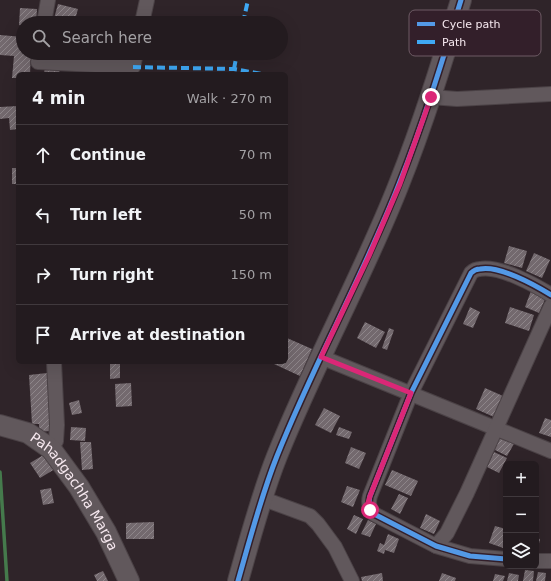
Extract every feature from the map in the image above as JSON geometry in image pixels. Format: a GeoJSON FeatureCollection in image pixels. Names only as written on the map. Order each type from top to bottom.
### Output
{"type":"FeatureCollection","features":[{"type":"Feature","properties":{"kind":"street"},"geometry":{"type":"LineString","coordinates":[[45,16],[48,0]]}},
{"type":"Feature","properties":{"kind":"street"},"geometry":{"type":"LineString","coordinates":[[144,16],[147,0]]}},
{"type":"Feature","properties":{"kind":"street"},"geometry":{"type":"LineString","coordinates":[[458,10],[461,0]]}},
{"type":"Feature","properties":{"kind":"street"},"geometry":{"type":"LineString","coordinates":[[238,581],[261,498],[277,455],[400,184],[431,97],[444,56]]}},
{"type":"Feature","properties":{"kind":"street"},"geometry":{"type":"LineString","coordinates":[[39,63],[133,67],[134,60]]}},
{"type":"Feature","properties":{"kind":"street"},"geometry":{"type":"LineString","coordinates":[[431,97],[457,98],[551,94]]}},
{"type":"Feature","properties":{"kind":"street"},"geometry":{"type":"LineString","coordinates":[[503,559],[470,556],[436,546],[374,514],[370,510],[368,503],[411,393],[471,273],[480,269],[495,270],[530,282],[551,295]]}},
{"type":"Feature","properties":{"kind":"street"},"geometry":{"type":"LineString","coordinates":[[436,546],[447,533],[551,306]]}},
{"type":"Feature","properties":{"kind":"street"},"geometry":{"type":"LineString","coordinates":[[321,357],[551,451]]}},
{"type":"Feature","properties":{"kind":"street"},"geometry":{"type":"LineString","coordinates":[[51,449],[56,441],[57,425],[54,364]]}},
{"type":"Feature","properties":{"kind":"street","name":"Pahadgachha Marga"},"geometry":{"type":"LineString","coordinates":[[0,425],[28,433],[51,449],[79,487],[106,532],[129,581]]}},
{"type":"Feature","properties":{"kind":"street"},"geometry":{"type":"LineString","coordinates":[[261,498],[310,516],[318,524],[335,547],[352,581]]}},
{"type":"Feature","properties":{"kind":"street"},"geometry":{"type":"LineString","coordinates":[[539,561],[551,561]]}},
{"type":"Feature","properties":{"kind":"building"},"geometry":{"type":"Polygon","coordinates":[[[58,4],[78,9],[76,16],[55,16],[58,4]]]}},
{"type":"Feature","properties":{"kind":"building"},"geometry":{"type":"Polygon","coordinates":[[[20,8],[37,9],[36,16],[20,16],[20,8]]]}},
{"type":"Feature","properties":{"kind":"building"},"geometry":{"type":"Polygon","coordinates":[[[0,35],[16,36],[16,60],[31,60],[30,72],[16,72],[16,78],[12,78],[14,56],[0,55],[0,35]]]}},
{"type":"Feature","properties":{"kind":"building"},"geometry":{"type":"Polygon","coordinates":[[[45,66],[60,67],[59,72],[44,72],[45,66]]]}},
{"type":"Feature","properties":{"kind":"building"},"geometry":{"type":"Polygon","coordinates":[[[16,106],[16,129],[10,130],[9,118],[0,119],[0,107],[16,106]]]}},
{"type":"Feature","properties":{"kind":"building"},"geometry":{"type":"Polygon","coordinates":[[[12,168],[16,168],[16,184],[12,184],[12,168]]]}},
{"type":"Feature","properties":{"kind":"building"},"geometry":{"type":"Polygon","coordinates":[[[509,246],[527,251],[522,268],[504,263],[509,246]]]}},
{"type":"Feature","properties":{"kind":"building"},"geometry":{"type":"Polygon","coordinates":[[[534,253],[550,260],[542,278],[526,271],[534,253]]]}},
{"type":"Feature","properties":{"kind":"building"},"geometry":{"type":"Polygon","coordinates":[[[531,291],[546,297],[539,313],[525,307],[531,291]]]}},
{"type":"Feature","properties":{"kind":"building"},"geometry":{"type":"Polygon","coordinates":[[[470,307],[480,312],[473,328],[463,324],[470,307]]]}},
{"type":"Feature","properties":{"kind":"building"},"geometry":{"type":"Polygon","coordinates":[[[510,307],[534,315],[529,331],[505,323],[510,307]]]}},
{"type":"Feature","properties":{"kind":"building"},"geometry":{"type":"Polygon","coordinates":[[[365,322],[385,332],[376,348],[357,338],[365,322]]]}},
{"type":"Feature","properties":{"kind":"building"},"geometry":{"type":"Polygon","coordinates":[[[389,328],[394,330],[387,350],[382,348],[389,328]]]}},
{"type":"Feature","properties":{"kind":"building"},"geometry":{"type":"Polygon","coordinates":[[[288,338],[312,349],[300,376],[274,364],[288,364],[288,338]]]}},
{"type":"Feature","properties":{"kind":"building"},"geometry":{"type":"Polygon","coordinates":[[[110,364],[120,364],[120,378],[110,379],[110,364]]]}},
{"type":"Feature","properties":{"kind":"building"},"geometry":{"type":"Polygon","coordinates":[[[47,373],[50,431],[39,432],[39,424],[32,424],[29,375],[47,373]]]}},
{"type":"Feature","properties":{"kind":"building"},"geometry":{"type":"Polygon","coordinates":[[[131,383],[132,406],[116,407],[115,384],[131,383]]]}},
{"type":"Feature","properties":{"kind":"building"},"geometry":{"type":"Polygon","coordinates":[[[485,388],[503,396],[494,417],[476,409],[485,388]]]}},
{"type":"Feature","properties":{"kind":"building"},"geometry":{"type":"Polygon","coordinates":[[[79,400],[82,413],[72,415],[69,403],[79,400]]]}},
{"type":"Feature","properties":{"kind":"building"},"geometry":{"type":"Polygon","coordinates":[[[324,408],[340,416],[331,433],[315,425],[324,408]]]}},
{"type":"Feature","properties":{"kind":"building"},"geometry":{"type":"Polygon","coordinates":[[[545,418],[551,420],[551,437],[539,433],[545,418]]]}},
{"type":"Feature","properties":{"kind":"building"},"geometry":{"type":"Polygon","coordinates":[[[71,427],[86,428],[85,441],[70,440],[71,427]]]}},
{"type":"Feature","properties":{"kind":"building"},"geometry":{"type":"Polygon","coordinates":[[[339,427],[352,432],[349,439],[336,435],[339,427]]]}},
{"type":"Feature","properties":{"kind":"building"},"geometry":{"type":"Polygon","coordinates":[[[500,434],[515,442],[507,456],[493,449],[500,434]]]}},
{"type":"Feature","properties":{"kind":"building"},"geometry":{"type":"Polygon","coordinates":[[[80,442],[91,442],[93,469],[82,470],[80,442]]]}},
{"type":"Feature","properties":{"kind":"building"},"geometry":{"type":"Polygon","coordinates":[[[351,447],[366,453],[359,469],[345,463],[351,447]]]}},
{"type":"Feature","properties":{"kind":"building"},"geometry":{"type":"Polygon","coordinates":[[[494,452],[507,458],[505,461],[503,461],[503,466],[499,473],[487,467],[494,452]]]}},
{"type":"Feature","properties":{"kind":"building"},"geometry":{"type":"Polygon","coordinates":[[[45,454],[55,469],[40,478],[30,463],[45,454]]]}},
{"type":"Feature","properties":{"kind":"building"},"geometry":{"type":"Polygon","coordinates":[[[392,470],[418,481],[411,496],[385,485],[392,470]]]}},
{"type":"Feature","properties":{"kind":"building"},"geometry":{"type":"Polygon","coordinates":[[[347,486],[360,490],[353,507],[341,502],[347,486]]]}},
{"type":"Feature","properties":{"kind":"building"},"geometry":{"type":"Polygon","coordinates":[[[51,488],[54,503],[43,505],[40,490],[51,488]]]}},
{"type":"Feature","properties":{"kind":"building"},"geometry":{"type":"Polygon","coordinates":[[[399,494],[408,498],[400,514],[391,509],[399,494]]]}},
{"type":"Feature","properties":{"kind":"building"},"geometry":{"type":"Polygon","coordinates":[[[426,514],[440,521],[434,534],[420,528],[426,514]]]}},
{"type":"Feature","properties":{"kind":"building"},"geometry":{"type":"Polygon","coordinates":[[[354,515],[363,519],[356,534],[347,529],[354,515]]]}},
{"type":"Feature","properties":{"kind":"building"},"geometry":{"type":"Polygon","coordinates":[[[368,520],[376,524],[370,537],[361,534],[368,520]]]}},
{"type":"Feature","properties":{"kind":"building"},"geometry":{"type":"Polygon","coordinates":[[[154,522],[154,539],[126,539],[126,523],[154,522]]]}},
{"type":"Feature","properties":{"kind":"building"},"geometry":{"type":"Polygon","coordinates":[[[495,526],[503,528],[503,548],[489,543],[495,526]]]}},
{"type":"Feature","properties":{"kind":"building"},"geometry":{"type":"Polygon","coordinates":[[[388,534],[399,539],[394,553],[385,550],[384,554],[377,551],[380,543],[384,545],[388,534]]]}},
{"type":"Feature","properties":{"kind":"building"},"geometry":{"type":"Polygon","coordinates":[[[525,570],[534,571],[533,581],[523,581],[525,570]]]}},
{"type":"Feature","properties":{"kind":"building"},"geometry":{"type":"Polygon","coordinates":[[[103,571],[108,581],[97,581],[94,575],[103,571]]]}},
{"type":"Feature","properties":{"kind":"building"},"geometry":{"type":"Polygon","coordinates":[[[538,572],[546,573],[545,581],[536,581],[538,572]]]}},
{"type":"Feature","properties":{"kind":"building"},"geometry":{"type":"Polygon","coordinates":[[[382,573],[383,581],[362,581],[361,577],[382,573]]]}},
{"type":"Feature","properties":{"kind":"building"},"geometry":{"type":"Polygon","coordinates":[[[442,573],[456,578],[455,581],[439,581],[442,573]]]}},
{"type":"Feature","properties":{"kind":"building"},"geometry":{"type":"Polygon","coordinates":[[[509,573],[519,575],[518,581],[507,581],[509,573]]]}},
{"type":"Feature","properties":{"kind":"building"},"geometry":{"type":"Polygon","coordinates":[[[495,574],[505,576],[503,581],[493,581],[495,574]]]}},
{"type":"Feature","properties":{"kind":"waterway"},"geometry":{"type":"LineString","coordinates":[[0,472],[7,581]]}},
{"type":"Feature","properties":{"kind":"marked path"},"geometry":{"type":"LineString","coordinates":[[245,16],[248,0]]}},
{"type":"Feature","properties":{"kind":"marked path"},"geometry":{"type":"LineString","coordinates":[[234,69],[236,60]]}},
{"type":"Feature","properties":{"kind":"marked path"},"geometry":{"type":"LineString","coordinates":[[133,67],[234,69],[251,72]]}},
{"type":"Feature","properties":{"kind":"cycle path"},"geometry":{"type":"LineString","coordinates":[[458,10],[461,0]]}},
{"type":"Feature","properties":{"kind":"cycle path"},"geometry":{"type":"LineString","coordinates":[[238,581],[271,471],[291,421],[385,218],[408,161],[443,56]]}},
{"type":"Feature","properties":{"kind":"cycle path"},"geometry":{"type":"LineString","coordinates":[[503,559],[470,556],[436,546],[374,514],[370,508],[369,499],[411,393],[471,273],[479,269],[497,270],[517,277],[551,295]]}},
{"type":"Feature","properties":{"kind":"route"},"geometry":{"type":"LineString","coordinates":[[370,510],[368,503],[370,496],[411,393],[321,357],[369,256],[400,184],[431,97]]}}]}
